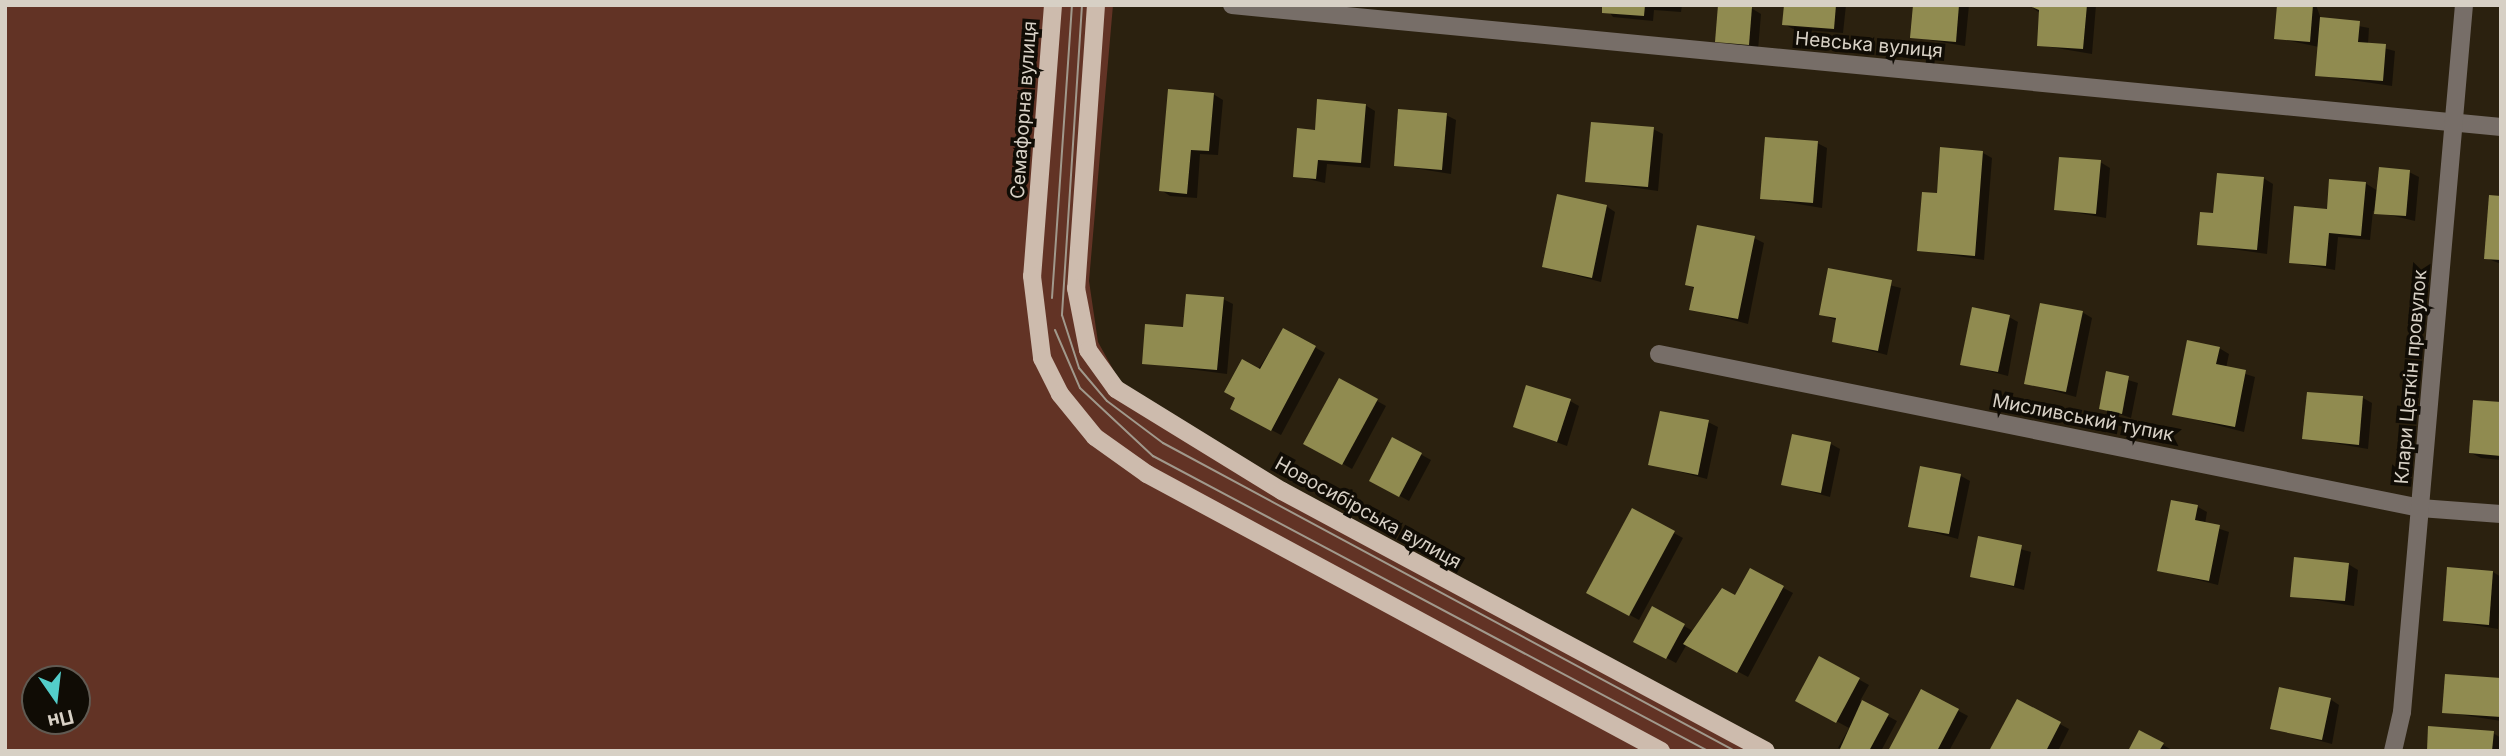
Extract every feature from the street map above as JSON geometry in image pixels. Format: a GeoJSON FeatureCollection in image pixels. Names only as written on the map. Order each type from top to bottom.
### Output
{"type":"FeatureCollection","features":[{"type":"Feature","properties":{"kind":"main road","name":"Семафорна вулиця"},"geometry":{"type":"LineString","coordinates":[[1053,5],[1036,219],[1033,318],[1042,358],[1060,394],[1095,436],[1147,474],[1661,751]]}},
{"type":"Feature","properties":{"kind":"main road","name":"Новосибірська вулиця"},"geometry":{"type":"LineString","coordinates":[[1097,5],[1079,218],[1080,327],[1102,373],[1131,402],[1294,498],[1766,751]]}},
{"type":"Feature","properties":{"kind":"street","name":"Невська вулиця"},"geometry":{"type":"LineString","coordinates":[[1233,5],[2501,127]]}},
{"type":"Feature","properties":{"kind":"street","name":"Клари Цеткін провулок"},"geometry":{"type":"LineString","coordinates":[[2393,751],[2420,508],[2464,5]]}},
{"type":"Feature","properties":{"kind":"street","name":"Мисливський тупик"},"geometry":{"type":"LineString","coordinates":[[1659,354],[2420,508],[2501,514]]}},
{"type":"Feature","properties":{"kind":"shaded area"},"geometry":{"type":"Polygon","coordinates":[[[5,5],[1113,5],[1089,281],[1098,342],[1131,402],[1766,751],[5,751],[5,5]]]}},
{"type":"Feature","properties":{"kind":"building"},"geometry":{"type":"Polygon","coordinates":[[[1602,5],[1645,5],[1644,16],[1602,13],[1602,5]]]}},
{"type":"Feature","properties":{"kind":"building"},"geometry":{"type":"Polygon","coordinates":[[[1718,5],[1752,7],[1749,45],[1715,42],[1718,5]]]}},
{"type":"Feature","properties":{"kind":"building"},"geometry":{"type":"Polygon","coordinates":[[[1784,5],[1836,5],[1834,29],[1782,25],[1784,5]]]}},
{"type":"Feature","properties":{"kind":"building"},"geometry":{"type":"Polygon","coordinates":[[[1913,5],[1959,5],[1956,42],[1910,38],[1913,5]]]}},
{"type":"Feature","properties":{"kind":"building"},"geometry":{"type":"Polygon","coordinates":[[[2027,5],[2087,5],[2083,49],[2037,46],[2039,10],[2027,5]]]}},
{"type":"Feature","properties":{"kind":"building"},"geometry":{"type":"Polygon","coordinates":[[[2277,5],[2313,5],[2310,42],[2274,39],[2277,5]]]}},
{"type":"Feature","properties":{"kind":"building"},"geometry":{"type":"Polygon","coordinates":[[[2320,17],[2360,21],[2358,42],[2386,44],[2383,81],[2315,76],[2320,17]]]}},
{"type":"Feature","properties":{"kind":"building"},"geometry":{"type":"Polygon","coordinates":[[[1168,89],[1214,93],[1209,151],[1191,150],[1187,194],[1159,191],[1168,89]]]}},
{"type":"Feature","properties":{"kind":"building"},"geometry":{"type":"Polygon","coordinates":[[[1317,99],[1366,104],[1361,163],[1318,160],[1316,179],[1293,177],[1297,128],[1315,130],[1317,99]]]}},
{"type":"Feature","properties":{"kind":"building"},"geometry":{"type":"Polygon","coordinates":[[[1398,109],[1447,113],[1442,170],[1394,166],[1398,109]]]}},
{"type":"Feature","properties":{"kind":"building"},"geometry":{"type":"Polygon","coordinates":[[[1591,122],[1654,127],[1648,187],[1585,182],[1591,122]]]}},
{"type":"Feature","properties":{"kind":"building"},"geometry":{"type":"Polygon","coordinates":[[[1765,137],[1818,141],[1813,203],[1760,199],[1765,137]]]}},
{"type":"Feature","properties":{"kind":"building"},"geometry":{"type":"Polygon","coordinates":[[[1940,147],[1983,151],[1975,256],[1917,251],[1922,192],[1937,193],[1940,147]]]}},
{"type":"Feature","properties":{"kind":"building"},"geometry":{"type":"Polygon","coordinates":[[[2059,157],[2101,160],[2096,214],[2054,210],[2059,157]]]}},
{"type":"Feature","properties":{"kind":"building"},"geometry":{"type":"Polygon","coordinates":[[[2379,167],[2410,170],[2406,216],[2374,214],[2379,167]]]}},
{"type":"Feature","properties":{"kind":"building"},"geometry":{"type":"Polygon","coordinates":[[[2217,173],[2264,177],[2257,250],[2197,245],[2200,212],[2213,213],[2217,173]]]}},
{"type":"Feature","properties":{"kind":"building"},"geometry":{"type":"Polygon","coordinates":[[[2329,179],[2366,182],[2361,236],[2329,233],[2326,266],[2289,263],[2294,206],[2327,209],[2329,179]]]}},
{"type":"Feature","properties":{"kind":"building"},"geometry":{"type":"Polygon","coordinates":[[[1557,194],[1607,205],[1592,278],[1542,267],[1557,194]]]}},
{"type":"Feature","properties":{"kind":"building"},"geometry":{"type":"Polygon","coordinates":[[[2489,195],[2501,196],[2501,260],[2484,259],[2489,195]]]}},
{"type":"Feature","properties":{"kind":"building"},"geometry":{"type":"Polygon","coordinates":[[[1697,225],[1755,236],[1738,319],[1689,310],[1694,287],[1685,285],[1697,225]]]}},
{"type":"Feature","properties":{"kind":"building"},"geometry":{"type":"Polygon","coordinates":[[[1828,268],[1892,280],[1878,351],[1832,342],[1836,318],[1819,315],[1828,268]]]}},
{"type":"Feature","properties":{"kind":"building"},"geometry":{"type":"Polygon","coordinates":[[[1186,294],[1224,297],[1217,370],[1142,364],[1145,324],[1183,327],[1186,294]]]}},
{"type":"Feature","properties":{"kind":"building"},"geometry":{"type":"Polygon","coordinates":[[[2040,303],[2083,311],[2066,392],[2024,384],[2040,303]]]}},
{"type":"Feature","properties":{"kind":"building"},"geometry":{"type":"Polygon","coordinates":[[[1972,307],[2010,315],[1998,372],[1960,365],[1972,307]]]}},
{"type":"Feature","properties":{"kind":"building"},"geometry":{"type":"Polygon","coordinates":[[[1283,328],[1316,346],[1271,431],[1230,409],[1235,398],[1224,392],[1242,359],[1260,369],[1283,328]]]}},
{"type":"Feature","properties":{"kind":"building"},"geometry":{"type":"Polygon","coordinates":[[[2187,340],[2220,347],[2216,364],[2246,370],[2235,427],[2172,415],[2187,340]]]}},
{"type":"Feature","properties":{"kind":"building"},"geometry":{"type":"Polygon","coordinates":[[[2106,371],[2129,376],[2122,414],[2099,409],[2106,371]]]}},
{"type":"Feature","properties":{"kind":"building"},"geometry":{"type":"Polygon","coordinates":[[[1339,378],[1378,399],[1342,465],[1303,444],[1339,378]]]}},
{"type":"Feature","properties":{"kind":"building"},"geometry":{"type":"Polygon","coordinates":[[[1526,385],[1571,399],[1557,442],[1513,427],[1526,385]]]}},
{"type":"Feature","properties":{"kind":"building"},"geometry":{"type":"Polygon","coordinates":[[[2307,392],[2363,396],[2359,445],[2302,439],[2307,392]]]}},
{"type":"Feature","properties":{"kind":"building"},"geometry":{"type":"Polygon","coordinates":[[[2473,400],[2501,402],[2501,456],[2469,453],[2473,400]]]}},
{"type":"Feature","properties":{"kind":"building"},"geometry":{"type":"Polygon","coordinates":[[[1660,411],[1709,420],[1698,475],[1648,465],[1660,411]]]}},
{"type":"Feature","properties":{"kind":"building"},"geometry":{"type":"Polygon","coordinates":[[[1792,434],[1831,442],[1821,493],[1781,485],[1792,434]]]}},
{"type":"Feature","properties":{"kind":"building"},"geometry":{"type":"Polygon","coordinates":[[[1392,437],[1422,453],[1399,497],[1369,481],[1392,437]]]}},
{"type":"Feature","properties":{"kind":"building"},"geometry":{"type":"Polygon","coordinates":[[[1920,466],[1961,474],[1949,534],[1908,527],[1920,466]]]}},
{"type":"Feature","properties":{"kind":"building"},"geometry":{"type":"Polygon","coordinates":[[[2171,500],[2198,505],[2195,520],[2220,525],[2209,581],[2157,571],[2171,500]]]}},
{"type":"Feature","properties":{"kind":"building"},"geometry":{"type":"Polygon","coordinates":[[[1632,508],[1675,531],[1629,616],[1586,593],[1632,508]]]}},
{"type":"Feature","properties":{"kind":"building"},"geometry":{"type":"Polygon","coordinates":[[[1978,536],[2022,545],[2014,586],[1970,577],[1978,536]]]}},
{"type":"Feature","properties":{"kind":"building"},"geometry":{"type":"Polygon","coordinates":[[[2294,557],[2349,563],[2345,601],[2290,597],[2294,557]]]}},
{"type":"Feature","properties":{"kind":"building"},"geometry":{"type":"Polygon","coordinates":[[[2447,567],[2493,571],[2489,625],[2443,621],[2447,567]]]}},
{"type":"Feature","properties":{"kind":"building"},"geometry":{"type":"Polygon","coordinates":[[[1750,568],[1784,586],[1737,673],[1683,644],[1722,588],[1735,595],[1750,568]]]}},
{"type":"Feature","properties":{"kind":"building"},"geometry":{"type":"Polygon","coordinates":[[[1652,606],[1685,624],[1666,659],[1633,642],[1652,606]]]}},
{"type":"Feature","properties":{"kind":"building"},"geometry":{"type":"Polygon","coordinates":[[[1819,656],[1860,678],[1836,723],[1795,701],[1819,656]]]}},
{"type":"Feature","properties":{"kind":"building"},"geometry":{"type":"Polygon","coordinates":[[[2445,674],[2501,678],[2501,717],[2442,713],[2445,674]]]}},
{"type":"Feature","properties":{"kind":"building"},"geometry":{"type":"Polygon","coordinates":[[[2279,687],[2331,698],[2322,740],[2270,729],[2279,687]]]}},
{"type":"Feature","properties":{"kind":"building"},"geometry":{"type":"Polygon","coordinates":[[[1921,689],[1959,709],[1937,751],[1888,751],[1921,689]]]}},
{"type":"Feature","properties":{"kind":"building"},"geometry":{"type":"Polygon","coordinates":[[[2017,699],[2061,722],[2046,751],[1989,751],[2017,699]]]}},
{"type":"Feature","properties":{"kind":"building"},"geometry":{"type":"Polygon","coordinates":[[[1862,700],[1889,714],[1869,751],[1839,751],[1862,700]]]}},
{"type":"Feature","properties":{"kind":"building"},"geometry":{"type":"Polygon","coordinates":[[[2428,726],[2494,731],[2492,751],[2427,751],[2428,726]]]}},
{"type":"Feature","properties":{"kind":"building"},"geometry":{"type":"Polygon","coordinates":[[[2139,730],[2164,743],[2159,751],[2128,751],[2139,730]]]}},
{"type":"Feature","properties":{"kind":"tram line"},"geometry":{"type":"LineString","coordinates":[[1052,298],[1072,5]]}},
{"type":"Feature","properties":{"kind":"tram line"},"geometry":{"type":"LineString","coordinates":[[1082,5],[1062,315],[1079,368],[1107,401],[1163,443],[1735,751]]}},
{"type":"Feature","properties":{"kind":"tram line"},"geometry":{"type":"LineString","coordinates":[[1055,330],[1080,388],[1153,456],[1708,751]]}}]}
